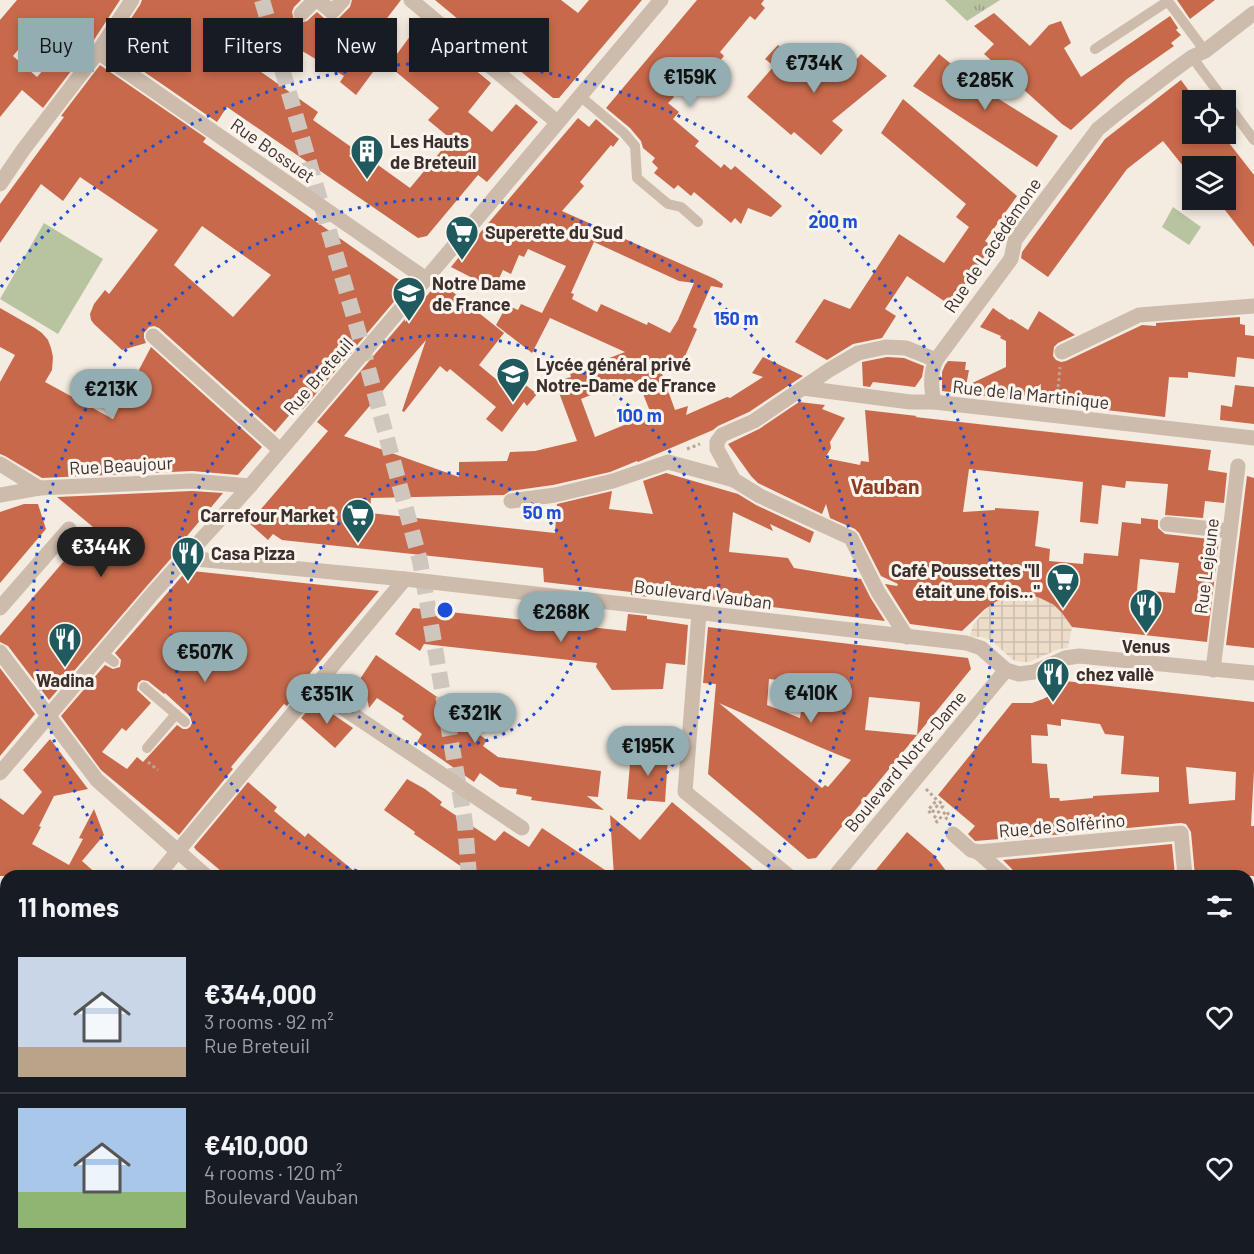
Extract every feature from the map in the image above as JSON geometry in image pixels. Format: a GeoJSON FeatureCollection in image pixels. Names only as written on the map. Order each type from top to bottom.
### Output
{"type":"FeatureCollection","features":[{"type":"Feature","properties":{"kind":"street"},"geometry":{"type":"LineString","coordinates":[[0,184],[98,52],[132,0]]}},
{"type":"Feature","properties":{"kind":"street"},"geometry":{"type":"LineString","coordinates":[[301,14],[316,0],[332,12],[343,0]]}},
{"type":"Feature","properties":{"kind":"street","name":"Rue Breteuil"},"geometry":{"type":"LineString","coordinates":[[0,772],[48,717],[108,657],[185,558],[426,279],[661,0]]}},
{"type":"Feature","properties":{"kind":"street"},"geometry":{"type":"LineString","coordinates":[[418,2],[557,122]]}},
{"type":"Feature","properties":{"kind":"street","name":"Rue de Lacédémone"},"geometry":{"type":"LineString","coordinates":[[934,402],[931,385],[936,360],[1011,259],[1015,240],[1098,129],[1254,13]]}},
{"type":"Feature","properties":{"kind":"street","name":"Rue Bossuet"},"geometry":{"type":"LineString","coordinates":[[98,52],[426,279]]}},
{"type":"Feature","properties":{"kind":"street"},"geometry":{"type":"LineString","coordinates":[[1062,352],[1139,315],[1254,306]]}},
{"type":"Feature","properties":{"kind":"street"},"geometry":{"type":"LineString","coordinates":[[153,336],[280,450]]}},
{"type":"Feature","properties":{"kind":"street"},"geometry":{"type":"LineString","coordinates":[[734,480],[717,449],[717,442],[722,435],[754,421],[829,370],[858,353],[886,347],[906,348],[936,360]]}},
{"type":"Feature","properties":{"kind":"street","name":"Rue de la Martinique"},"geometry":{"type":"LineString","coordinates":[[803,388],[910,402],[934,402],[1254,438]]}},
{"type":"Feature","properties":{"kind":"street"},"geometry":{"type":"LineString","coordinates":[[511,501],[555,495],[613,481],[668,462],[734,480],[760,496],[851,538],[878,592],[907,637]]}},
{"type":"Feature","properties":{"kind":"street"},"geometry":{"type":"LineString","coordinates":[[0,464],[39,488]]}},
{"type":"Feature","properties":{"kind":"street","name":"Rue Lejeune"},"geometry":{"type":"LineString","coordinates":[[1213,669],[1238,466]]}},
{"type":"Feature","properties":{"kind":"street","name":"Rue Beaujour"},"geometry":{"type":"LineString","coordinates":[[0,495],[39,488],[192,481],[249,486]]}},
{"type":"Feature","properties":{"kind":"street"},"geometry":{"type":"LineString","coordinates":[[1167,524],[1230,531]]}},
{"type":"Feature","properties":{"kind":"street"},"geometry":{"type":"LineString","coordinates":[[0,608],[69,529]]}},
{"type":"Feature","properties":{"kind":"street","name":"Boulevard Vauban"},"geometry":{"type":"LineString","coordinates":[[185,558],[405,579],[966,643],[981,648],[1006,670]]}},
{"type":"Feature","properties":{"kind":"street"},"geometry":{"type":"LineString","coordinates":[[162,870],[405,579]]}},
{"type":"Feature","properties":{"kind":"street"},"geometry":{"type":"LineString","coordinates":[[699,613],[685,792],[782,870]]}},
{"type":"Feature","properties":{"kind":"street"},"geometry":{"type":"LineString","coordinates":[[1006,670],[1019,674],[1034,672],[1065,658],[1079,656],[1254,673]]}},
{"type":"Feature","properties":{"kind":"street"},"geometry":{"type":"LineString","coordinates":[[2,658],[97,780],[199,870]]}},
{"type":"Feature","properties":{"kind":"street","name":"Boulevard Notre-Dame"},"geometry":{"type":"LineString","coordinates":[[840,870],[1006,670]]}},
{"type":"Feature","properties":{"kind":"street"},"geometry":{"type":"LineString","coordinates":[[314,688],[522,828]]}},
{"type":"Feature","properties":{"kind":"street","name":"Rue de Solférino"},"geometry":{"type":"LineString","coordinates":[[953,834],[971,850],[978,852],[1181,833],[1184,870]]}},
{"type":"Feature","properties":{"kind":"street"},"geometry":{"type":"LineString","coordinates":[[978,852],[998,870]]}},
{"type":"Feature","properties":{"kind":"lane"},"geometry":{"type":"LineString","coordinates":[[1095,49],[1167,1],[1219,90]]}},
{"type":"Feature","properties":{"kind":"lane"},"geometry":{"type":"LineString","coordinates":[[580,96],[635,146],[637,178],[668,204],[681,207],[698,222]]}},
{"type":"Feature","properties":{"kind":"lane"},"geometry":{"type":"LineString","coordinates":[[1236,116],[1254,140]]}},
{"type":"Feature","properties":{"kind":"lane"},"geometry":{"type":"LineString","coordinates":[[144,687],[185,722]]}},
{"type":"Feature","properties":{"kind":"lane"},"geometry":{"type":"LineString","coordinates":[[147,748],[176,714]]}},
{"type":"Feature","properties":{"kind":"path"},"geometry":{"type":"LineString","coordinates":[[1056,416],[1062,352]]}},
{"type":"Feature","properties":{"kind":"path"},"geometry":{"type":"LineString","coordinates":[[938,800],[928,810],[931,814],[940,802],[943,806],[934,818],[936,822],[946,811],[949,815]]}},
{"type":"Feature","properties":{"kind":"green space"},"geometry":{"type":"Polygon","coordinates":[[[945,0],[1000,0],[967,21],[945,0]]]}},
{"type":"Feature","properties":{"kind":"green space"},"geometry":{"type":"Polygon","coordinates":[[[1173,207],[1201,227],[1189,245],[1162,227],[1173,207]]]}},
{"type":"Feature","properties":{"kind":"green space"},"geometry":{"type":"Polygon","coordinates":[[[44,223],[103,259],[58,334],[0,299],[44,223]]]}},
{"type":"Feature","properties":{"kind":"shaded area"},"geometry":{"type":"Polygon","coordinates":[[[1019,595],[1040,598],[1054,605],[1062,613],[1072,627],[1068,648],[1059,649],[1029,662],[1021,662],[1013,660],[992,641],[982,637],[970,637],[973,625],[988,607],[1007,597],[1019,595]]]}},
{"type":"Feature","properties":{"kind":"building"},"geometry":{"type":"Polygon","coordinates":[[[17,0],[120,0],[106,18],[94,40],[94,18],[18,18],[18,50],[13,56],[18,60],[18,72],[31,72],[37,77],[41,72],[70,72],[43,108],[22,90],[0,117],[0,20],[17,0]]]}},
{"type":"Feature","properties":{"kind":"building"},"geometry":{"type":"Polygon","coordinates":[[[142,0],[301,0],[294,7],[294,18],[203,18],[203,72],[261,72],[318,112],[313,120],[354,149],[349,156],[373,173],[378,165],[410,188],[451,139],[428,120],[439,108],[396,72],[397,54],[409,38],[409,72],[478,72],[491,83],[468,112],[492,132],[516,104],[538,122],[487,182],[478,175],[427,236],[418,238],[227,107],[217,122],[144,72],[191,72],[191,18],[131,18],[142,0]]]}},
{"type":"Feature","properties":{"kind":"building"},"geometry":{"type":"Polygon","coordinates":[[[352,0],[401,0],[387,18],[339,18],[350,7],[352,0]]]}},
{"type":"Feature","properties":{"kind":"building"},"geometry":{"type":"Polygon","coordinates":[[[435,0],[561,0],[578,13],[589,0],[642,0],[559,98],[553,98],[522,72],[549,72],[549,18],[457,18],[435,0]]]}},
{"type":"Feature","properties":{"kind":"building"},"geometry":{"type":"Polygon","coordinates":[[[697,0],[764,0],[761,4],[765,8],[755,20],[750,16],[720,52],[724,56],[702,82],[690,72],[671,94],[674,97],[668,103],[679,112],[673,119],[699,141],[695,146],[721,168],[724,164],[731,170],[735,166],[782,206],[771,217],[748,208],[741,224],[735,218],[731,223],[694,192],[691,196],[678,185],[674,189],[654,173],[658,168],[652,162],[655,158],[643,148],[641,141],[630,128],[606,108],[697,0]]]}},
{"type":"Feature","properties":{"kind":"building"},"geometry":{"type":"Polygon","coordinates":[[[1177,0],[1215,0],[1190,19],[1177,0]]]}},
{"type":"Feature","properties":{"kind":"building"},"geometry":{"type":"Polygon","coordinates":[[[317,12],[324,18],[315,18],[315,59],[303,52],[303,22],[317,12]]]}},
{"type":"Feature","properties":{"kind":"building"},"geometry":{"type":"Polygon","coordinates":[[[994,13],[1030,46],[1049,25],[1061,21],[1071,43],[1064,48],[1081,77],[1170,16],[1178,28],[1176,30],[1181,35],[1171,43],[1174,46],[1127,79],[1071,130],[984,54],[994,44],[974,26],[994,13]]]}},
{"type":"Feature","properties":{"kind":"building"},"geometry":{"type":"Polygon","coordinates":[[[778,45],[809,71],[825,53],[830,57],[838,48],[853,61],[861,54],[887,76],[832,121],[843,130],[821,155],[794,132],[791,135],[747,97],[774,66],[765,59],[778,45]]]}},
{"type":"Feature","properties":{"kind":"building"},"geometry":{"type":"Polygon","coordinates":[[[939,54],[978,86],[1058,136],[1037,167],[913,86],[939,54]]]}},
{"type":"Feature","properties":{"kind":"building"},"geometry":{"type":"Polygon","coordinates":[[[100,65],[106,69],[106,72],[110,72],[206,138],[203,142],[402,282],[403,291],[303,409],[298,405],[275,432],[159,328],[149,327],[144,333],[146,343],[122,350],[91,320],[90,314],[94,304],[105,290],[109,294],[158,230],[80,177],[63,201],[41,184],[0,243],[0,204],[64,117],[61,116],[100,65]],[[202,226],[174,265],[233,317],[271,275],[202,226]]]}},
{"type":"Feature","properties":{"kind":"building"},"geometry":{"type":"Polygon","coordinates":[[[337,72],[373,72],[356,95],[340,82],[344,76],[337,72]]]}},
{"type":"Feature","properties":{"kind":"building"},"geometry":{"type":"Polygon","coordinates":[[[1181,80],[1188,90],[1182,90],[1182,144],[1230,144],[1254,175],[1254,247],[1225,210],[1236,210],[1236,156],[1182,156],[1182,165],[1163,141],[1127,169],[1048,277],[1021,258],[1022,252],[1105,139],[1181,80]]]}},
{"type":"Feature","properties":{"kind":"building"},"geometry":{"type":"Polygon","coordinates":[[[903,99],[1017,196],[985,241],[992,246],[950,305],[907,276],[885,309],[896,316],[882,338],[853,344],[827,360],[795,342],[824,299],[850,309],[899,234],[944,263],[969,227],[956,217],[966,204],[881,133],[903,99]]]}},
{"type":"Feature","properties":{"kind":"building"},"geometry":{"type":"Polygon","coordinates":[[[578,118],[589,127],[596,119],[619,139],[613,147],[611,145],[580,182],[584,186],[562,211],[723,284],[722,288],[711,286],[693,327],[697,329],[678,372],[657,360],[675,410],[688,406],[686,415],[727,397],[730,398],[763,377],[752,373],[763,357],[803,376],[749,412],[713,430],[610,472],[553,485],[510,491],[504,495],[371,498],[370,513],[555,533],[557,504],[612,491],[609,509],[653,514],[643,481],[666,473],[738,494],[814,532],[810,543],[770,524],[773,531],[733,512],[729,552],[788,558],[794,568],[861,579],[885,621],[650,592],[650,597],[631,595],[631,592],[544,582],[543,568],[282,540],[273,534],[268,540],[249,523],[328,431],[317,422],[439,281],[504,333],[479,365],[509,390],[518,379],[537,394],[527,406],[524,402],[502,432],[486,419],[496,407],[450,369],[447,372],[440,366],[404,412],[402,411],[426,340],[344,436],[459,477],[459,462],[507,461],[510,452],[535,451],[577,441],[555,382],[571,377],[570,373],[625,352],[550,318],[532,353],[496,325],[507,305],[518,310],[521,304],[542,313],[566,266],[528,249],[524,257],[519,255],[511,274],[503,270],[494,289],[451,267],[578,118]],[[594,242],[571,293],[574,294],[572,299],[597,312],[601,304],[670,333],[694,283],[679,281],[594,242]],[[638,381],[621,388],[620,383],[581,399],[595,437],[651,414],[638,381]]]}},
{"type":"Feature","properties":{"kind":"building"},"geometry":{"type":"Polygon","coordinates":[[[0,308],[35,328],[48,340],[53,357],[52,370],[45,382],[113,419],[151,347],[262,447],[238,475],[192,471],[42,478],[0,454],[0,382],[15,355],[0,347],[0,308]]]}},
{"type":"Feature","properties":{"kind":"building"},"geometry":{"type":"Polygon","coordinates":[[[993,308],[1028,330],[1039,311],[1075,335],[1054,347],[1053,356],[1061,362],[1142,325],[1156,326],[1156,323],[1240,317],[1240,324],[1245,325],[1245,335],[1254,336],[1254,359],[1237,357],[1235,377],[1188,372],[1188,378],[1169,377],[1165,417],[1039,402],[1041,384],[1018,400],[942,391],[942,372],[948,361],[966,362],[965,370],[969,370],[966,386],[1006,367],[1006,341],[1000,338],[1001,336],[980,327],[993,308]]]}},
{"type":"Feature","properties":{"kind":"building"},"geometry":{"type":"Polygon","coordinates":[[[887,357],[904,358],[924,366],[922,377],[915,387],[873,382],[870,387],[863,386],[862,362],[887,357]]]}},
{"type":"Feature","properties":{"kind":"building"},"geometry":{"type":"Polygon","coordinates":[[[1235,385],[1254,387],[1254,424],[1220,420],[1221,405],[1232,407],[1235,385]]]}},
{"type":"Feature","properties":{"kind":"building"},"geometry":{"type":"Polygon","coordinates":[[[799,402],[825,405],[822,409],[845,418],[830,442],[831,448],[825,458],[860,465],[861,461],[869,462],[865,410],[1211,450],[1208,470],[1227,473],[1224,503],[1205,501],[1203,518],[1165,515],[1168,484],[1126,481],[1125,488],[1102,485],[1098,524],[1080,522],[1083,482],[969,469],[963,512],[995,510],[995,508],[1039,511],[1035,546],[1050,549],[1049,561],[1083,564],[1084,553],[1118,556],[1122,522],[1141,524],[1141,518],[1158,520],[1158,528],[1165,534],[1219,540],[1207,642],[1072,627],[1054,605],[1030,595],[1008,597],[997,601],[962,631],[910,624],[885,584],[897,586],[898,584],[881,576],[855,529],[830,518],[826,504],[822,514],[758,483],[751,476],[728,444],[759,429],[799,402]],[[1140,559],[1137,590],[1175,593],[1179,563],[1140,559]]]}},
{"type":"Feature","properties":{"kind":"building"},"geometry":{"type":"Polygon","coordinates":[[[1247,476],[1254,478],[1254,648],[1226,645],[1247,476]]]}},
{"type":"Feature","properties":{"kind":"building"},"geometry":{"type":"Polygon","coordinates":[[[192,491],[223,493],[172,554],[174,555],[49,700],[8,646],[0,642],[0,636],[93,527],[57,497],[192,491]]]}},
{"type":"Feature","properties":{"kind":"building"},"geometry":{"type":"Polygon","coordinates":[[[24,504],[38,504],[46,529],[0,583],[0,512],[24,504]]]}},
{"type":"Feature","properties":{"kind":"building"},"geometry":{"type":"Polygon","coordinates":[[[189,568],[192,571],[379,591],[296,690],[298,691],[287,706],[284,704],[231,767],[233,769],[179,835],[101,770],[61,716],[105,665],[113,669],[120,667],[121,660],[115,653],[189,568]],[[142,680],[138,683],[137,690],[151,703],[126,731],[122,728],[102,752],[127,769],[137,757],[143,762],[177,725],[187,729],[192,723],[190,716],[148,681],[142,680]]]}},
{"type":"Feature","properties":{"kind":"building"},"geometry":{"type":"Polygon","coordinates":[[[413,608],[626,631],[628,614],[647,616],[647,619],[688,625],[685,665],[666,663],[663,689],[612,690],[596,667],[597,663],[424,644],[420,651],[395,634],[413,608]]]}},
{"type":"Feature","properties":{"kind":"building"},"geometry":{"type":"Polygon","coordinates":[[[708,627],[968,658],[971,669],[917,735],[816,858],[808,859],[708,774],[716,684],[703,683],[708,627]],[[769,679],[767,705],[800,718],[805,683],[769,679]],[[869,697],[865,730],[917,735],[920,702],[869,697]],[[719,703],[822,788],[825,785],[828,787],[851,760],[822,748],[719,703]]]}},
{"type":"Feature","properties":{"kind":"building"},"geometry":{"type":"Polygon","coordinates":[[[376,655],[443,701],[439,707],[487,740],[483,746],[498,757],[601,771],[598,797],[587,796],[604,810],[531,800],[532,797],[516,794],[517,789],[500,787],[480,773],[474,782],[417,742],[422,734],[402,719],[404,716],[377,698],[369,708],[366,691],[356,685],[376,655]]]}},
{"type":"Feature","properties":{"kind":"building"},"geometry":{"type":"Polygon","coordinates":[[[0,668],[35,714],[0,756],[0,668]]]}},
{"type":"Feature","properties":{"kind":"building"},"geometry":{"type":"Polygon","coordinates":[[[1065,681],[1254,702],[1251,826],[1254,826],[1254,870],[1194,870],[1191,832],[1186,824],[1181,823],[975,841],[968,834],[975,826],[938,795],[1012,703],[1032,703],[1053,694],[1065,681]],[[1061,719],[1061,726],[1047,724],[1048,736],[1031,735],[1032,763],[1047,764],[1050,798],[1059,798],[1060,801],[1093,798],[1093,796],[1159,792],[1159,777],[1121,774],[1124,736],[1105,734],[1100,724],[1061,719]],[[1186,767],[1189,804],[1235,800],[1236,772],[1186,767]]]}},
{"type":"Feature","properties":{"kind":"building"},"geometry":{"type":"Polygon","coordinates":[[[315,702],[353,728],[335,748],[301,718],[315,702]]]}},
{"type":"Feature","properties":{"kind":"building"},"geometry":{"type":"Polygon","coordinates":[[[50,739],[88,789],[54,796],[32,844],[69,865],[83,839],[79,838],[94,809],[104,835],[82,861],[92,870],[0,870],[0,798],[23,815],[42,792],[23,770],[50,739]]]}},
{"type":"Feature","properties":{"kind":"building"},"geometry":{"type":"Polygon","coordinates":[[[635,750],[661,752],[661,756],[668,757],[665,802],[627,799],[630,764],[634,765],[635,750]]]}},
{"type":"Feature","properties":{"kind":"building"},"geometry":{"type":"Polygon","coordinates":[[[407,779],[442,802],[440,805],[495,841],[504,831],[529,847],[542,828],[605,870],[466,870],[384,810],[407,779]]]}},
{"type":"Feature","properties":{"kind":"building"},"geometry":{"type":"Polygon","coordinates":[[[248,782],[277,807],[274,811],[305,837],[308,833],[353,870],[220,870],[194,847],[248,782]]]}},
{"type":"Feature","properties":{"kind":"building"},"geometry":{"type":"Polygon","coordinates":[[[672,802],[753,870],[614,870],[610,815],[640,840],[672,802]]]}},
{"type":"Feature","properties":{"kind":"building"},"geometry":{"type":"Polygon","coordinates":[[[907,832],[934,855],[945,870],[876,870],[907,832]]]}},
{"type":"Feature","properties":{"kind":"building"},"geometry":{"type":"Polygon","coordinates":[[[1172,844],[1174,870],[1012,870],[1003,860],[1172,844]]]}},
{"type":"Feature","properties":{"kind":"tunnel"},"geometry":{"type":"LineString","coordinates":[[262,0],[358,331],[420,561],[465,823],[469,870]]}},
{"type":"Feature","properties":{"kind":"place","name":"Les Hauts de Breteuil"},"geometry":{"type":"Point","coordinates":[367,180]}},
{"type":"Feature","properties":{"kind":"place","name":"Superette du Sud"},"geometry":{"type":"Point","coordinates":[462,261]}},
{"type":"Feature","properties":{"kind":"place","name":"Notre Dame de France"},"geometry":{"type":"Point","coordinates":[409,322]}},
{"type":"Feature","properties":{"kind":"place","name":"Lycée général privé Notre-Dame de France"},"geometry":{"type":"Point","coordinates":[513,403]}},
{"type":"Feature","properties":{"kind":"place","name":"Carrefour Market"},"geometry":{"type":"Point","coordinates":[358,544]}},
{"type":"Feature","properties":{"kind":"place","name":"Casa Pizza"},"geometry":{"type":"Point","coordinates":[188,582]}},
{"type":"Feature","properties":{"kind":"place","name":"Café Poussettes \"Il était une fois...\""},"geometry":{"type":"Point","coordinates":[1063,609]}},
{"type":"Feature","properties":{"kind":"place","name":"Venus"},"geometry":{"type":"Point","coordinates":[1146,634]}},
{"type":"Feature","properties":{"kind":"place","name":"Wadina"},"geometry":{"type":"Point","coordinates":[65,668]}},
{"type":"Feature","properties":{"kind":"place","name":"chez vallè"},"geometry":{"type":"Point","coordinates":[1053,703]}},
{"type":"Feature","properties":{"kind":"district","name":"Vauban"},"geometry":{"type":"Point","coordinates":[885,485]}}]}
